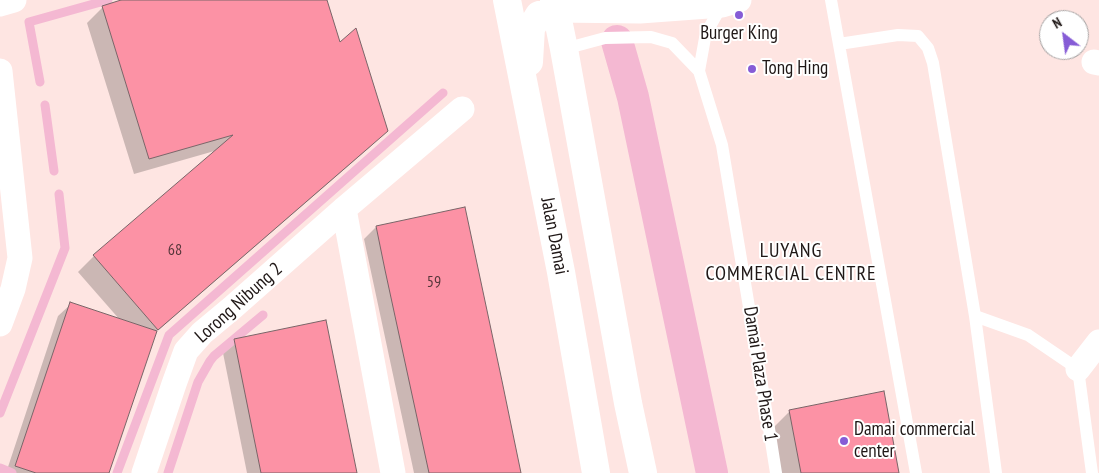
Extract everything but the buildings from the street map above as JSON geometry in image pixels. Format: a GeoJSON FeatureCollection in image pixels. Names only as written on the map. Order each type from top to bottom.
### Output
{"type":"FeatureCollection","features":[{"type":"Feature","properties":{"kind":"main road","name":"Jalan Damai"},"geometry":{"type":"LineString","coordinates":[[507,0],[561,272],[596,473]]}},
{"type":"Feature","properties":{"kind":"main road"},"geometry":{"type":"LineString","coordinates":[[528,106],[531,28],[539,15],[555,5],[624,384],[643,473]]}},
{"type":"Feature","properties":{"kind":"street"},"geometry":{"type":"LineString","coordinates":[[0,4],[14,0]]}},
{"type":"Feature","properties":{"kind":"street"},"geometry":{"type":"LineString","coordinates":[[555,5],[640,12],[730,2]]}},
{"type":"Feature","properties":{"kind":"street"},"geometry":{"type":"LineString","coordinates":[[0,71],[20,258],[13,289],[0,324]]}},
{"type":"Feature","properties":{"kind":"street","name":"Lorong Nibung 2"},"geometry":{"type":"LineString","coordinates":[[144,473],[186,351],[202,333],[462,109]]}},
{"type":"Feature","properties":{"kind":"street"},"geometry":{"type":"LineString","coordinates":[[344,209],[393,473]]}},
{"type":"Feature","properties":{"kind":"street"},"geometry":{"type":"LineString","coordinates":[[1078,369],[1099,342]]}},
{"type":"Feature","properties":{"kind":"lane"},"geometry":{"type":"LineString","coordinates":[[832,1],[916,473]]}},
{"type":"Feature","properties":{"kind":"lane","name":"Damai Plaza Phase 1"},"geometry":{"type":"LineString","coordinates":[[699,71],[705,38],[709,28],[730,2]]}},
{"type":"Feature","properties":{"kind":"lane"},"geometry":{"type":"LineString","coordinates":[[839,44],[898,35],[918,36],[928,48],[933,63],[974,316],[996,473]]}},
{"type":"Feature","properties":{"kind":"lane","name":"Damai Plaza Phase 1"},"geometry":{"type":"LineString","coordinates":[[564,49],[605,38],[651,37],[672,43],[699,71],[722,145],[776,473]]}},
{"type":"Feature","properties":{"kind":"lane"},"geometry":{"type":"LineString","coordinates":[[974,316],[1028,335],[1078,369],[1092,473]]}},
{"type":"Feature","properties":{"kind":"waterway"},"geometry":{"type":"LineString","coordinates":[[40,82],[29,22],[108,0]]}},
{"type":"Feature","properties":{"kind":"waterway"},"geometry":{"type":"LineString","coordinates":[[617,41],[633,97],[712,473]]}},
{"type":"Feature","properties":{"kind":"waterway"},"geometry":{"type":"LineString","coordinates":[[117,473],[169,335],[443,93]]}},
{"type":"Feature","properties":{"kind":"waterway"},"geometry":{"type":"LineString","coordinates":[[45,105],[54,171]]}},
{"type":"Feature","properties":{"kind":"waterway"},"geometry":{"type":"LineString","coordinates":[[0,413],[65,248],[59,194]]}},
{"type":"Feature","properties":{"kind":"waterway"},"geometry":{"type":"LineString","coordinates":[[168,473],[198,382],[210,361],[263,315]]}},
{"type":"Feature","properties":{"kind":"waterway"},"geometry":{"type":"LineString","coordinates":[[0,468],[12,473]]}},
{"type":"Feature","properties":{"kind":"place","name":"Burger King"},"geometry":{"type":"Point","coordinates":[739,15]}},
{"type":"Feature","properties":{"kind":"place","name":"Tong Hing"},"geometry":{"type":"Point","coordinates":[752,69]}},
{"type":"Feature","properties":{"kind":"place","name":"Damai commercial center"},"geometry":{"type":"Point","coordinates":[844,441]}},
{"type":"Feature","properties":{"kind":"district","name":"LUYANG COMMERCIAL CENTRE"},"geometry":{"type":"Point","coordinates":[791,262]}}]}
